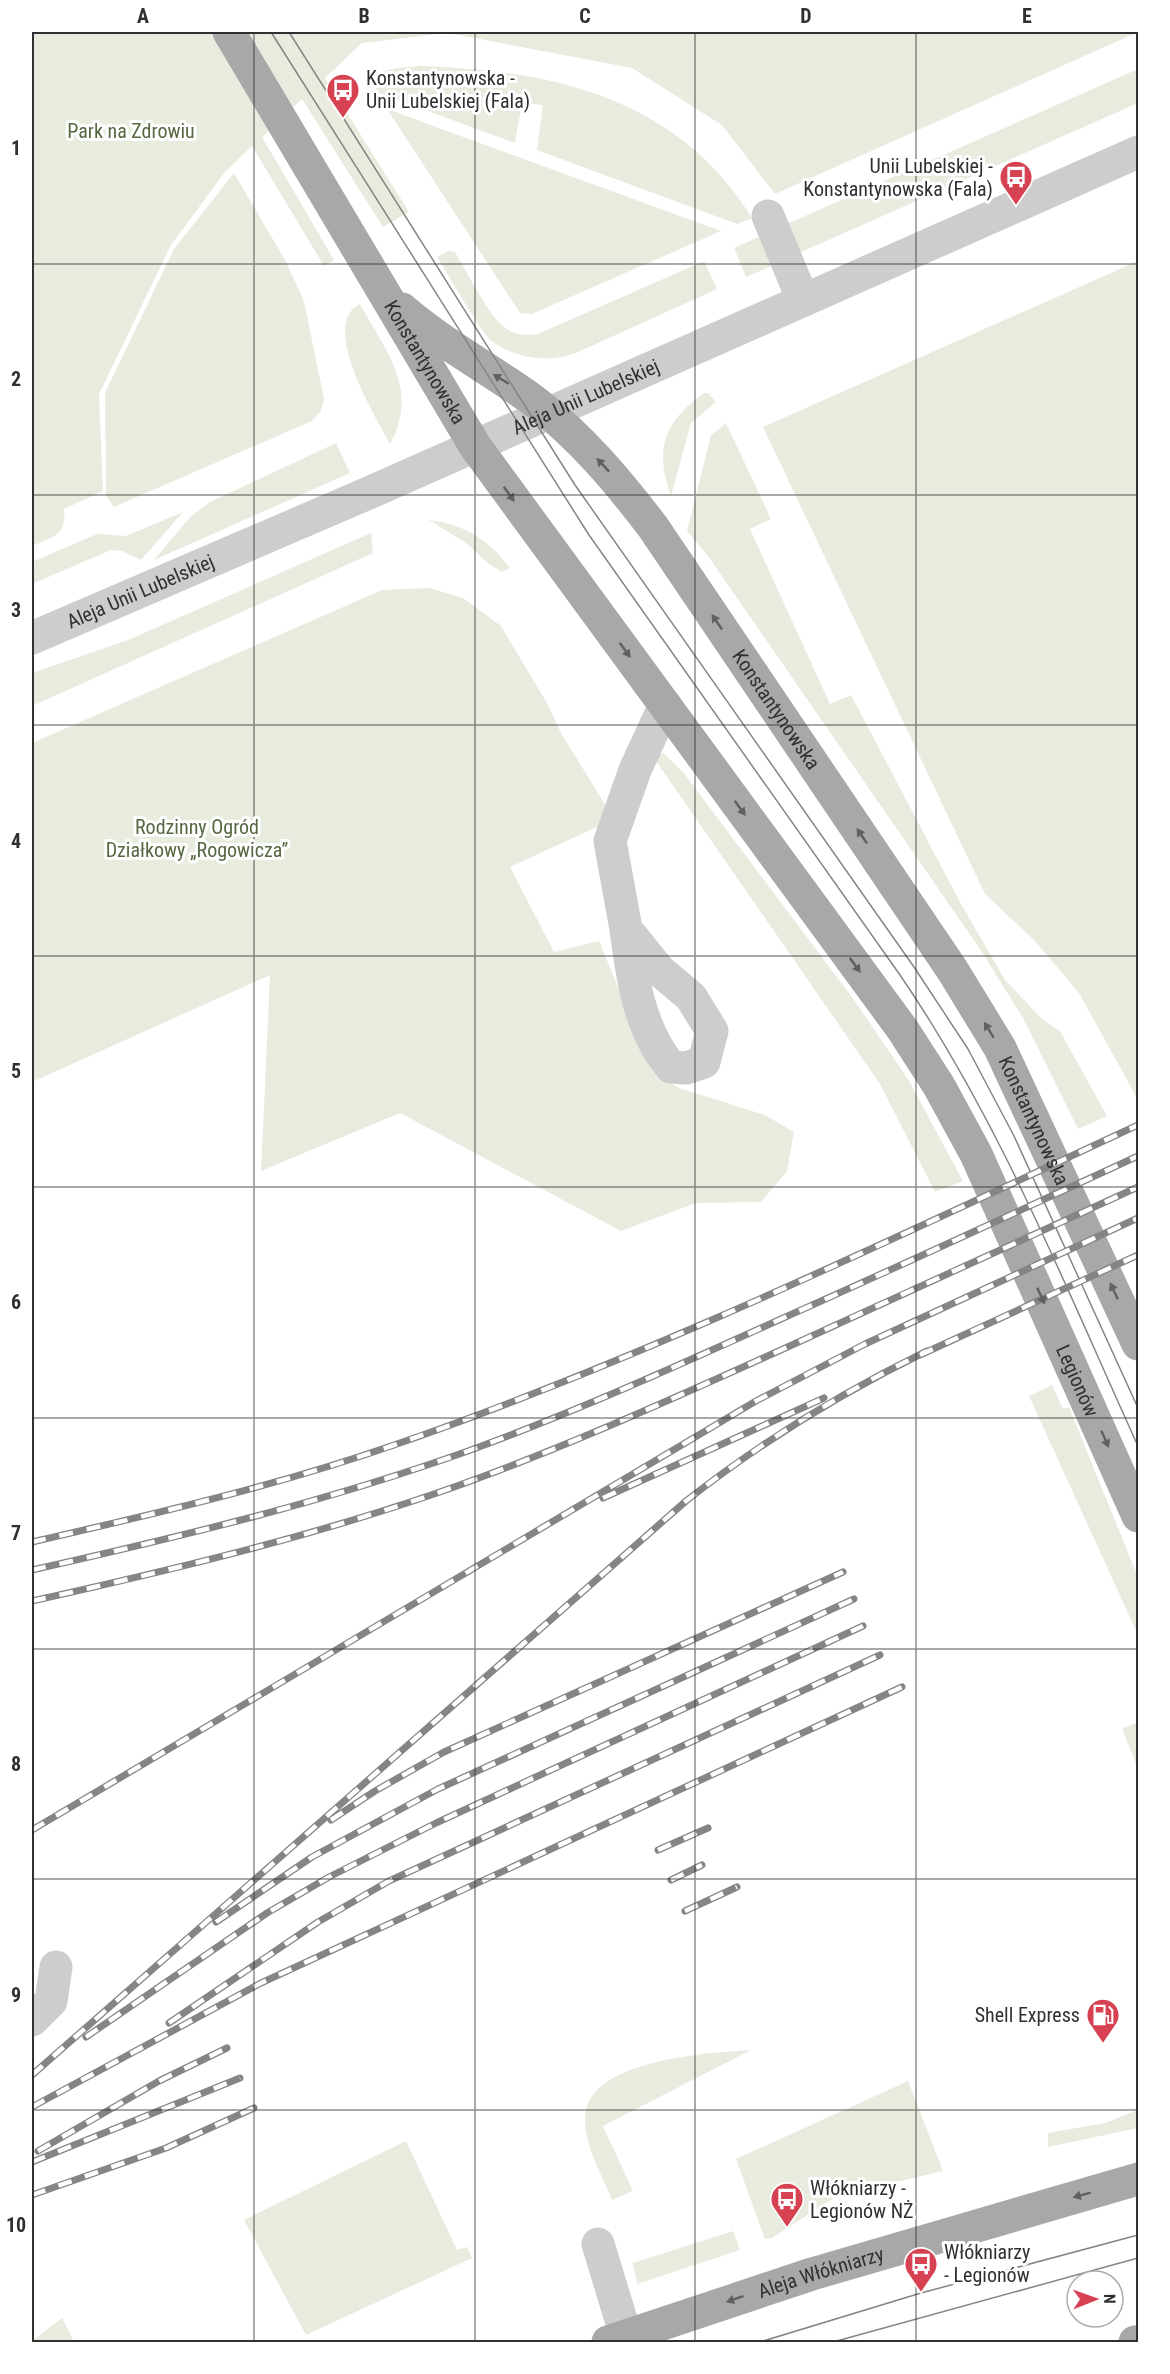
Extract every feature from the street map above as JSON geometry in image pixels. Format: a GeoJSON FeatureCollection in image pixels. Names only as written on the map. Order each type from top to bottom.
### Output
{"type":"FeatureCollection","features":[{"type":"Feature","properties":{"kind":"main road","name":"Konstantynowska"},"geometry":{"type":"LineString","coordinates":[[229,32],[475,446],[903,1030],[939,1086],[976,1154],[1017,1243]]}},
{"type":"Feature","properties":{"kind":"main road","name":"Konstantynowska"},"geometry":{"type":"LineString","coordinates":[[378,284],[430,333],[549,413],[601,464],[653,527],[953,971],[1013,1072],[1138,1344]]}},
{"type":"Feature","properties":{"kind":"main road","name":"Legionów"},"geometry":{"type":"LineString","coordinates":[[1017,1243],[1138,1516]]}},
{"type":"Feature","properties":{"kind":"main road","name":"Aleja Włókniarzy"},"geometry":{"type":"LineString","coordinates":[[617,2339],[823,2270],[1138,2179]]}},
{"type":"Feature","properties":{"kind":"street","name":"Aleja Unii Lubelskiej"},"geometry":{"type":"LineString","coordinates":[[32,638],[475,446],[1138,152]]}},
{"type":"Feature","properties":{"kind":"street"},"geometry":{"type":"LineString","coordinates":[[768,216],[803,300]]}},
{"type":"Feature","properties":{"kind":"street"},"geometry":{"type":"LineString","coordinates":[[626,929],[610,841],[634,770],[665,705]]}},
{"type":"Feature","properties":{"kind":"street"},"geometry":{"type":"LineString","coordinates":[[32,2020],[51,2001],[56,1967]]}},
{"type":"Feature","properties":{"kind":"street"},"geometry":{"type":"LineString","coordinates":[[597,2244],[617,2339]]}},
{"type":"Feature","properties":{"kind":"green space","name":"Park na Zdrowiu"},"geometry":{"type":"Polygon","coordinates":[[[32,32],[1138,32],[775,194],[722,125],[632,68],[448,33],[362,43],[325,78],[409,212],[383,227],[302,99],[262,137],[334,260],[324,266],[252,146],[225,172],[171,245],[99,394],[103,491],[64,509],[61,530],[32,546],[32,32]]]}},
{"type":"Feature","properties":{"kind":"green space"},"geometry":{"type":"Polygon","coordinates":[[[421,66],[518,75],[564,84],[608,98],[649,118],[687,144],[722,177],[752,218],[737,224],[537,150],[543,105],[522,103],[515,143],[379,93],[366,75],[397,68],[421,66]]]}},
{"type":"Feature","properties":{"kind":"green space"},"geometry":{"type":"Polygon","coordinates":[[[1138,69],[1138,103],[799,253],[787,224],[1138,69]]]}},
{"type":"Feature","properties":{"kind":"green space"},"geometry":{"type":"Polygon","coordinates":[[[387,109],[721,231],[532,314],[520,313],[387,109]]]}},
{"type":"Feature","properties":{"kind":"green space"},"geometry":{"type":"Polygon","coordinates":[[[234,173],[285,260],[304,301],[324,399],[321,411],[312,421],[114,507],[106,496],[105,393],[174,249],[234,173]]]}},
{"type":"Feature","properties":{"kind":"green space"},"geometry":{"type":"Polygon","coordinates":[[[761,236],[774,265],[746,277],[734,248],[761,236]]]}},
{"type":"Feature","properties":{"kind":"green space"},"geometry":{"type":"Polygon","coordinates":[[[448,251],[455,252],[486,305],[500,324],[522,335],[538,334],[704,261],[717,289],[576,353],[555,358],[533,358],[502,348],[488,337],[437,257],[448,251]]]}},
{"type":"Feature","properties":{"kind":"green space"},"geometry":{"type":"Polygon","coordinates":[[[1138,261],[1138,1100],[1079,993],[1035,941],[985,894],[763,427],[1138,261]]]}},
{"type":"Feature","properties":{"kind":"green space"},"geometry":{"type":"Polygon","coordinates":[[[360,304],[389,355],[401,388],[402,406],[390,444],[363,393],[347,350],[345,331],[349,315],[360,304]]]}},
{"type":"Feature","properties":{"kind":"green space"},"geometry":{"type":"Polygon","coordinates":[[[704,393],[708,393],[716,402],[691,423],[671,496],[663,464],[666,438],[671,426],[680,415],[704,393]]]}},
{"type":"Feature","properties":{"kind":"green space"},"geometry":{"type":"Polygon","coordinates":[[[726,423],[771,519],[750,529],[830,704],[851,695],[961,904],[1005,980],[1043,1020],[1060,1031],[1107,1116],[1078,1129],[1023,1018],[982,952],[708,556],[687,531],[711,435],[726,423]]]}},
{"type":"Feature","properties":{"kind":"green space"},"geometry":{"type":"Polygon","coordinates":[[[336,443],[350,473],[154,560],[191,516],[210,502],[336,443]]]}},
{"type":"Feature","properties":{"kind":"green space"},"geometry":{"type":"Polygon","coordinates":[[[183,512],[141,560],[122,551],[111,550],[32,584],[32,562],[97,534],[126,536],[183,512]]]}},
{"type":"Feature","properties":{"kind":"green space"},"geometry":{"type":"Polygon","coordinates":[[[429,520],[453,525],[475,535],[493,549],[510,568],[502,572],[489,564],[466,543],[429,520]]]}},
{"type":"Feature","properties":{"kind":"green space"},"geometry":{"type":"Polygon","coordinates":[[[371,533],[373,553],[32,706],[32,673],[128,640],[371,533]]]}},
{"type":"Feature","properties":{"kind":"green space","name":"Rodzinny Ogród Działkowy „Rogowicza”"},"geometry":{"type":"Polygon","coordinates":[[[429,588],[463,598],[501,626],[547,703],[561,733],[614,819],[510,867],[554,952],[599,941],[653,1072],[679,1088],[765,1115],[794,1132],[787,1171],[761,1202],[696,1203],[621,1231],[400,1113],[261,1171],[270,975],[32,1082],[32,743],[382,590],[429,588]]]}},
{"type":"Feature","properties":{"kind":"green space"},"geometry":{"type":"Polygon","coordinates":[[[663,753],[683,772],[854,1000],[908,1079],[963,1181],[935,1192],[880,1084],[656,761],[658,754],[663,753]]]}},
{"type":"Feature","properties":{"kind":"green space"},"geometry":{"type":"Polygon","coordinates":[[[1052,1385],[1063,1409],[1069,1407],[1138,1577],[1138,1635],[1029,1396],[1052,1385]]]}},
{"type":"Feature","properties":{"kind":"green space"},"geometry":{"type":"Polygon","coordinates":[[[1138,1722],[1138,1769],[1122,1729],[1138,1722]]]}},
{"type":"Feature","properties":{"kind":"green space"},"geometry":{"type":"Polygon","coordinates":[[[751,2050],[603,2126],[633,2191],[612,2200],[587,2138],[585,2117],[591,2098],[606,2082],[628,2071],[653,2063],[680,2057],[751,2050]]]}},
{"type":"Feature","properties":{"kind":"green space"},"geometry":{"type":"Polygon","coordinates":[[[908,2081],[943,2171],[837,2196],[772,2238],[765,2239],[736,2159],[908,2081]]]}},
{"type":"Feature","properties":{"kind":"green space"},"geometry":{"type":"Polygon","coordinates":[[[1138,2110],[1138,2128],[1048,2147],[1048,2133],[1105,2123],[1138,2110]]]}},
{"type":"Feature","properties":{"kind":"green space"},"geometry":{"type":"Polygon","coordinates":[[[406,2141],[457,2250],[467,2247],[472,2258],[306,2335],[244,2220],[406,2141]]]}},
{"type":"Feature","properties":{"kind":"green space"},"geometry":{"type":"Polygon","coordinates":[[[733,2231],[740,2250],[637,2284],[633,2263],[733,2231]]]}},
{"type":"Feature","properties":{"kind":"green space"},"geometry":{"type":"Polygon","coordinates":[[[62,2318],[74,2342],[32,2342],[32,2341],[62,2318]]]}},
{"type":"Feature","properties":{"kind":"tram line"},"geometry":{"type":"LineString","coordinates":[[271,32],[589,535],[900,975],[936,1031],[969,1088],[1029,1205],[1138,1446]]}},
{"type":"Feature","properties":{"kind":"tram line"},"geometry":{"type":"LineString","coordinates":[[289,32],[575,485],[914,967],[968,1049],[1014,1136],[1138,1408]]}},
{"type":"Feature","properties":{"kind":"tram line"},"geometry":{"type":"LineString","coordinates":[[760,2342],[921,2293],[1138,2235]]}},
{"type":"Feature","properties":{"kind":"tram line"},"geometry":{"type":"LineString","coordinates":[[833,2342],[1138,2258]]}},
{"type":"Feature","properties":{"kind":"railway"},"geometry":{"type":"LineString","coordinates":[[32,1542],[169,1510],[305,1474],[489,1411],[677,1335],[863,1253],[1138,1125]]}},
{"type":"Feature","properties":{"kind":"railway"},"geometry":{"type":"LineString","coordinates":[[32,1570],[252,1517],[360,1486],[468,1451],[547,1421],[664,1371],[1138,1156]]}},
{"type":"Feature","properties":{"kind":"railway"},"geometry":{"type":"LineString","coordinates":[[32,1601],[284,1540],[480,1478],[659,1404],[1138,1187]]}},
{"type":"Feature","properties":{"kind":"railway"},"geometry":{"type":"LineString","coordinates":[[32,1830],[756,1401],[865,1344],[1138,1218]]}},
{"type":"Feature","properties":{"kind":"railway"},"geometry":{"type":"LineString","coordinates":[[920,1355],[1138,1255]]}},
{"type":"Feature","properties":{"kind":"railway"},"geometry":{"type":"LineString","coordinates":[[32,2075],[686,1501],[714,1479],[802,1420],[927,1351]]}},
{"type":"Feature","properties":{"kind":"railway"},"geometry":{"type":"LineString","coordinates":[[603,1498],[824,1398]]}},
{"type":"Feature","properties":{"kind":"railway"},"geometry":{"type":"LineString","coordinates":[[331,1820],[375,1791],[444,1752],[843,1572]]}},
{"type":"Feature","properties":{"kind":"railway"},"geometry":{"type":"LineString","coordinates":[[216,1922],[312,1857],[438,1789],[854,1599]]}},
{"type":"Feature","properties":{"kind":"railway"},"geometry":{"type":"LineString","coordinates":[[86,2037],[267,1913],[329,1877],[436,1823],[863,1626]]}},
{"type":"Feature","properties":{"kind":"railway"},"geometry":{"type":"LineString","coordinates":[[169,2023],[318,1922],[389,1881],[880,1655]]}},
{"type":"Feature","properties":{"kind":"railway"},"geometry":{"type":"LineString","coordinates":[[32,2107],[261,1983],[902,1687]]}},
{"type":"Feature","properties":{"kind":"railway"},"geometry":{"type":"LineString","coordinates":[[658,1850],[708,1828]]}},
{"type":"Feature","properties":{"kind":"railway"},"geometry":{"type":"LineString","coordinates":[[671,1880],[702,1865]]}},
{"type":"Feature","properties":{"kind":"railway"},"geometry":{"type":"LineString","coordinates":[[685,1911],[737,1887]]}},
{"type":"Feature","properties":{"kind":"railway"},"geometry":{"type":"LineString","coordinates":[[38,2151],[159,2081],[227,2048]]}},
{"type":"Feature","properties":{"kind":"railway"},"geometry":{"type":"LineString","coordinates":[[32,2162],[240,2078]]}},
{"type":"Feature","properties":{"kind":"railway"},"geometry":{"type":"LineString","coordinates":[[32,2195],[166,2148],[254,2108]]}},
{"type":"Feature","properties":{"kind":"place","name":"Konstantynowska - Unii Lubelskiej (Fala)"},"geometry":{"type":"Point","coordinates":[343,119]}},
{"type":"Feature","properties":{"kind":"place","name":"Unii Lubelskiej - Konstantynowska (Fala)"},"geometry":{"type":"Point","coordinates":[1016,206]}},
{"type":"Feature","properties":{"kind":"place","name":"Shell Express"},"geometry":{"type":"Point","coordinates":[1103,2044]}},
{"type":"Feature","properties":{"kind":"place","name":"Włókniarzy - Legionów NŻ"},"geometry":{"type":"Point","coordinates":[787,2228]}},
{"type":"Feature","properties":{"kind":"place","name":"Włókniarzy - Legionów"},"geometry":{"type":"Point","coordinates":[921,2293]}}]}
